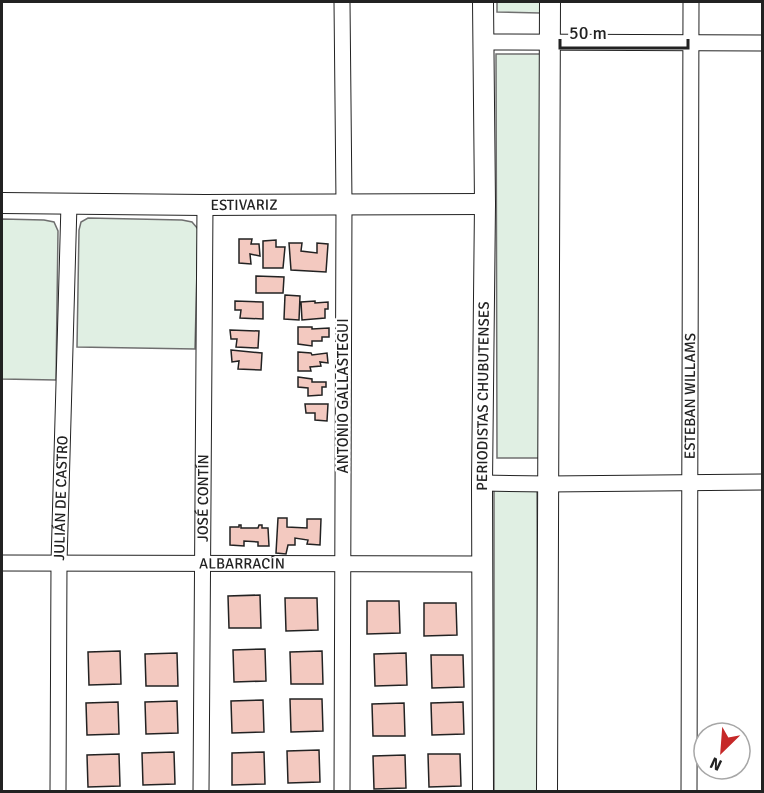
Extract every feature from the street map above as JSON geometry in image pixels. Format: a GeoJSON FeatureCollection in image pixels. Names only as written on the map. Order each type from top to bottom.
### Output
{"type":"FeatureCollection","features":[{"type":"Feature","properties":{"kind":"street","name":"ANTONIO GALLASTEGUI"},"geometry":{"type":"LineString","coordinates":[[342,2],[344,204],[342,792]]}},
{"type":"Feature","properties":{"kind":"street","name":"PERIODISTAS CHUBUTENSES"},"geometry":{"type":"LineString","coordinates":[[483,2],[485,204],[482,483],[483,792]]}},
{"type":"Feature","properties":{"kind":"street"},"geometry":{"type":"LineString","coordinates":[[547,792],[550,2]]}},
{"type":"Feature","properties":{"kind":"street","name":"ESTEBAN WILLAMS"},"geometry":{"type":"LineString","coordinates":[[689,792],[692,2]]}},
{"type":"Feature","properties":{"kind":"street"},"geometry":{"type":"LineString","coordinates":[[483,42],[762,43]]}},
{"type":"Feature","properties":{"kind":"street","name":"ESTIVARIZ"},"geometry":{"type":"LineString","coordinates":[[2,203],[485,204]]}},
{"type":"Feature","properties":{"kind":"street","name":"JULIÁN DE CASTRO"},"geometry":{"type":"LineString","coordinates":[[58,792],[58,563],[69,204]]}},
{"type":"Feature","properties":{"kind":"street","name":"JOSÉ CONTÍN"},"geometry":{"type":"LineString","coordinates":[[201,792],[205,205]]}},
{"type":"Feature","properties":{"kind":"street"},"geometry":{"type":"LineString","coordinates":[[482,483],[762,482]]}},
{"type":"Feature","properties":{"kind":"street","name":"ALBARRACÍN"},"geometry":{"type":"LineString","coordinates":[[2,563],[482,564]]}},
{"type":"Feature","properties":{"kind":"green space"},"geometry":{"type":"Polygon","coordinates":[[[497,2],[540,2],[540,13],[497,12],[497,2]]]}},
{"type":"Feature","properties":{"kind":"green space"},"geometry":{"type":"Polygon","coordinates":[[[496,54],[540,54],[540,458],[497,458],[496,54]]]}},
{"type":"Feature","properties":{"kind":"green space"},"geometry":{"type":"Polygon","coordinates":[[[88,218],[182,220],[192,222],[198,229],[195,349],[77,347],[79,230],[81,222],[88,218]]]}},
{"type":"Feature","properties":{"kind":"green space"},"geometry":{"type":"Polygon","coordinates":[[[2,219],[54,222],[58,231],[56,380],[2,379],[2,219]]]}},
{"type":"Feature","properties":{"kind":"green space"},"geometry":{"type":"Polygon","coordinates":[[[494,490],[537,490],[538,791],[494,791],[494,490]]]}},
{"type":"Feature","properties":{"kind":"building"},"geometry":{"type":"Polygon","coordinates":[[[239,239],[252,239],[251,244],[259,244],[260,256],[250,254],[251,264],[239,263],[239,239]]]}},
{"type":"Feature","properties":{"kind":"building"},"geometry":{"type":"Polygon","coordinates":[[[276,240],[276,247],[285,247],[283,268],[263,268],[263,241],[276,240]]]}},
{"type":"Feature","properties":{"kind":"building"},"geometry":{"type":"Polygon","coordinates":[[[289,243],[302,243],[301,251],[317,253],[317,243],[328,244],[326,272],[291,270],[289,243]]]}},
{"type":"Feature","properties":{"kind":"building"},"geometry":{"type":"Polygon","coordinates":[[[256,276],[284,277],[283,293],[256,293],[256,276]]]}},
{"type":"Feature","properties":{"kind":"building"},"geometry":{"type":"Polygon","coordinates":[[[285,295],[300,296],[299,320],[284,319],[285,295]]]}},
{"type":"Feature","properties":{"kind":"building"},"geometry":{"type":"Polygon","coordinates":[[[235,301],[263,302],[263,319],[240,318],[241,310],[235,310],[235,301]]]}},
{"type":"Feature","properties":{"kind":"building"},"geometry":{"type":"Polygon","coordinates":[[[315,301],[315,303],[328,302],[325,318],[302,320],[301,302],[315,301]]]}},
{"type":"Feature","properties":{"kind":"building"},"geometry":{"type":"Polygon","coordinates":[[[298,327],[329,328],[329,337],[322,337],[322,341],[312,341],[312,346],[298,344],[298,327]]]}},
{"type":"Feature","properties":{"kind":"building"},"geometry":{"type":"Polygon","coordinates":[[[230,330],[259,331],[258,348],[236,347],[237,339],[231,339],[230,330]]]}},
{"type":"Feature","properties":{"kind":"building"},"geometry":{"type":"Polygon","coordinates":[[[231,350],[262,353],[261,370],[238,369],[239,361],[232,362],[231,350]]]}},
{"type":"Feature","properties":{"kind":"building"},"geometry":{"type":"Polygon","coordinates":[[[298,352],[312,355],[327,353],[328,363],[320,362],[321,366],[310,367],[311,371],[298,371],[298,352]]]}},
{"type":"Feature","properties":{"kind":"building"},"geometry":{"type":"Polygon","coordinates":[[[298,377],[312,379],[312,382],[326,382],[326,387],[322,387],[322,395],[308,396],[308,388],[298,387],[298,377]]]}},
{"type":"Feature","properties":{"kind":"building"},"geometry":{"type":"Polygon","coordinates":[[[305,404],[328,404],[327,421],[315,420],[315,413],[306,413],[305,404]]]}},
{"type":"Feature","properties":{"kind":"building"},"geometry":{"type":"Polygon","coordinates":[[[278,518],[287,518],[287,527],[307,528],[307,519],[321,519],[320,545],[307,544],[308,540],[295,538],[295,545],[288,545],[286,554],[276,553],[278,518]]]}},
{"type":"Feature","properties":{"kind":"building"},"geometry":{"type":"Polygon","coordinates":[[[239,525],[241,528],[258,528],[262,525],[262,528],[268,528],[269,546],[258,546],[258,542],[244,541],[244,546],[230,545],[230,527],[239,527],[239,525]]]}},
{"type":"Feature","properties":{"kind":"building"},"geometry":{"type":"Polygon","coordinates":[[[260,595],[261,628],[229,628],[228,596],[260,595]]]}},
{"type":"Feature","properties":{"kind":"building"},"geometry":{"type":"Polygon","coordinates":[[[285,598],[317,598],[318,630],[286,631],[285,598]]]}},
{"type":"Feature","properties":{"kind":"building"},"geometry":{"type":"Polygon","coordinates":[[[367,601],[399,601],[400,633],[367,634],[367,601]]]}},
{"type":"Feature","properties":{"kind":"building"},"geometry":{"type":"Polygon","coordinates":[[[424,603],[456,603],[457,635],[424,636],[424,603]]]}},
{"type":"Feature","properties":{"kind":"building"},"geometry":{"type":"Polygon","coordinates":[[[265,649],[266,681],[234,682],[233,650],[265,649]]]}},
{"type":"Feature","properties":{"kind":"building"},"geometry":{"type":"Polygon","coordinates":[[[120,651],[121,684],[89,685],[88,652],[120,651]]]}},
{"type":"Feature","properties":{"kind":"building"},"geometry":{"type":"Polygon","coordinates":[[[322,651],[323,684],[291,684],[290,652],[322,651]]]}},
{"type":"Feature","properties":{"kind":"building"},"geometry":{"type":"Polygon","coordinates":[[[177,653],[178,686],[146,686],[145,654],[177,653]]]}},
{"type":"Feature","properties":{"kind":"building"},"geometry":{"type":"Polygon","coordinates":[[[406,653],[407,685],[375,686],[374,654],[406,653]]]}},
{"type":"Feature","properties":{"kind":"building"},"geometry":{"type":"Polygon","coordinates":[[[431,655],[463,655],[464,687],[432,688],[431,655]]]}},
{"type":"Feature","properties":{"kind":"building"},"geometry":{"type":"Polygon","coordinates":[[[290,699],[322,699],[323,731],[291,732],[290,699]]]}},
{"type":"Feature","properties":{"kind":"building"},"geometry":{"type":"Polygon","coordinates":[[[263,700],[264,732],[232,733],[231,701],[263,700]]]}},
{"type":"Feature","properties":{"kind":"building"},"geometry":{"type":"Polygon","coordinates":[[[177,701],[178,733],[146,734],[145,702],[177,701]]]}},
{"type":"Feature","properties":{"kind":"building"},"geometry":{"type":"Polygon","coordinates":[[[118,702],[119,734],[87,735],[86,703],[118,702]]]}},
{"type":"Feature","properties":{"kind":"building"},"geometry":{"type":"Polygon","coordinates":[[[463,702],[464,734],[432,735],[431,703],[463,702]]]}},
{"type":"Feature","properties":{"kind":"building"},"geometry":{"type":"Polygon","coordinates":[[[404,703],[405,736],[373,736],[372,704],[404,703]]]}},
{"type":"Feature","properties":{"kind":"building"},"geometry":{"type":"Polygon","coordinates":[[[319,750],[320,782],[288,783],[287,751],[319,750]]]}},
{"type":"Feature","properties":{"kind":"building"},"geometry":{"type":"Polygon","coordinates":[[[174,752],[175,784],[143,785],[142,753],[174,752]]]}},
{"type":"Feature","properties":{"kind":"building"},"geometry":{"type":"Polygon","coordinates":[[[264,752],[265,784],[232,785],[232,753],[264,752]]]}},
{"type":"Feature","properties":{"kind":"building"},"geometry":{"type":"Polygon","coordinates":[[[119,754],[120,786],[88,787],[87,755],[119,754]]]}},
{"type":"Feature","properties":{"kind":"building"},"geometry":{"type":"Polygon","coordinates":[[[428,754],[460,754],[461,786],[429,787],[428,754]]]}},
{"type":"Feature","properties":{"kind":"building"},"geometry":{"type":"Polygon","coordinates":[[[405,755],[406,788],[374,789],[373,756],[405,755]]]}}]}
